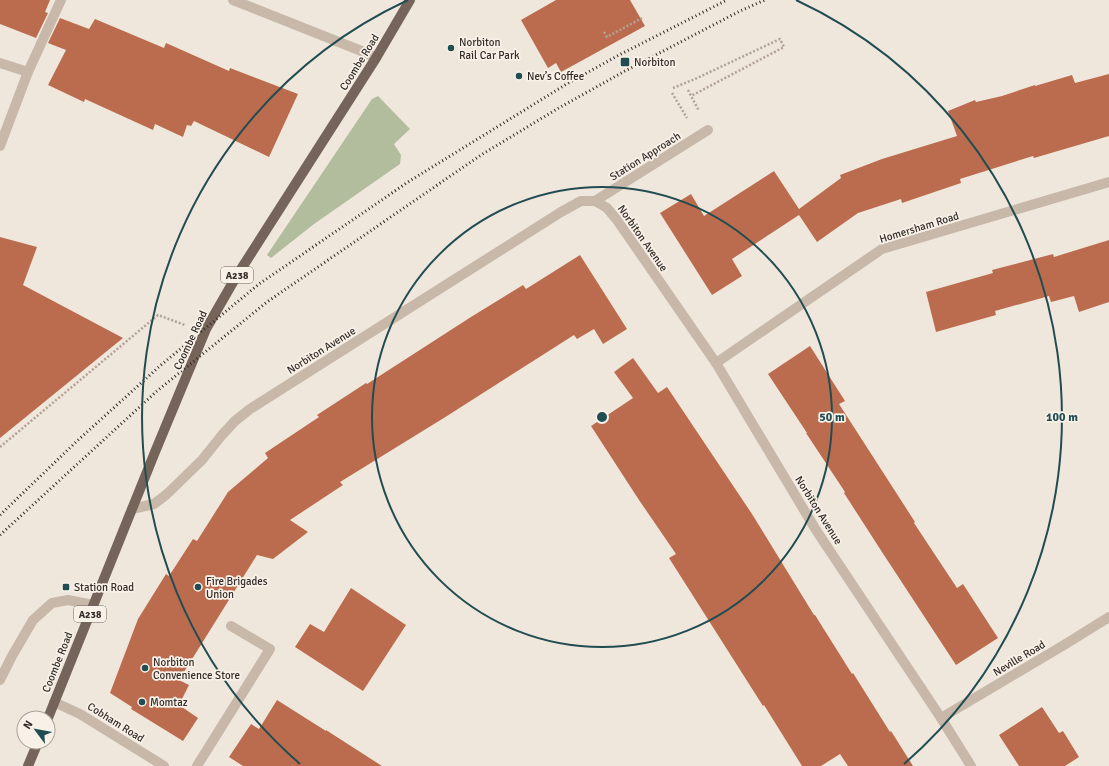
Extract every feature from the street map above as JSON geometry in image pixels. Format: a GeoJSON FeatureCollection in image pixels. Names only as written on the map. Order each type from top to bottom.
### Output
{"type":"FeatureCollection","features":[{"type":"Feature","properties":{"kind":"main road","name":"Coombe Road"},"geometry":{"type":"LineString","coordinates":[[51,710],[154,452],[206,329],[236,277],[376,58],[410,0]]}},
{"type":"Feature","properties":{"kind":"main road"},"geometry":{"type":"LineString","coordinates":[[28,766],[35,750]]}},
{"type":"Feature","properties":{"kind":"street"},"geometry":{"type":"LineString","coordinates":[[0,146],[28,72],[61,0]]}},
{"type":"Feature","properties":{"kind":"street"},"geometry":{"type":"LineString","coordinates":[[233,0],[376,58]]}},
{"type":"Feature","properties":{"kind":"street"},"geometry":{"type":"LineString","coordinates":[[0,63],[28,72]]}},
{"type":"Feature","properties":{"kind":"street","name":"Station Approach"},"geometry":{"type":"LineString","coordinates":[[595,201],[708,130]]}},
{"type":"Feature","properties":{"kind":"street","name":"Homersham Road"},"geometry":{"type":"LineString","coordinates":[[716,363],[882,249],[1109,182]]}},
{"type":"Feature","properties":{"kind":"street","name":"Norbiton Avenue"},"geometry":{"type":"LineString","coordinates":[[132,509],[154,504],[167,494],[202,460],[222,434],[250,409],[561,212],[581,201],[595,201],[607,208],[617,220],[716,363],[816,530],[941,718],[971,766]]}},
{"type":"Feature","properties":{"kind":"street"},"geometry":{"type":"LineString","coordinates":[[0,680],[33,620],[52,602],[68,600],[93,605]]}},
{"type":"Feature","properties":{"kind":"street","name":"Neville Road"},"geometry":{"type":"LineString","coordinates":[[941,718],[1109,617]]}},
{"type":"Feature","properties":{"kind":"street"},"geometry":{"type":"LineString","coordinates":[[197,766],[270,649],[231,626]]}},
{"type":"Feature","properties":{"kind":"street","name":"Cobham Road"},"geometry":{"type":"LineString","coordinates":[[54,702],[80,714],[164,766]]}},
{"type":"Feature","properties":{"kind":"path"},"geometry":{"type":"LineString","coordinates":[[604,32],[607,37],[642,18]]}},
{"type":"Feature","properties":{"kind":"path"},"geometry":{"type":"LineString","coordinates":[[673,88],[780,39],[784,47],[691,96]]}},
{"type":"Feature","properties":{"kind":"path"},"geometry":{"type":"LineString","coordinates":[[672,93],[683,111]]}},
{"type":"Feature","properties":{"kind":"path"},"geometry":{"type":"LineString","coordinates":[[0,447],[158,315],[187,326],[206,329]]}},
{"type":"Feature","properties":{"kind":"green space"},"geometry":{"type":"Polygon","coordinates":[[[378,96],[410,129],[394,144],[401,155],[400,164],[314,224],[271,258],[267,255],[372,99],[378,96]]]}},
{"type":"Feature","properties":{"kind":"building"},"geometry":{"type":"Polygon","coordinates":[[[0,0],[50,0],[45,12],[48,13],[36,38],[0,24],[0,0]]]}},
{"type":"Feature","properties":{"kind":"building"},"geometry":{"type":"Polygon","coordinates":[[[556,0],[630,0],[645,26],[561,72],[556,63],[548,68],[521,20],[556,0]]]}},
{"type":"Feature","properties":{"kind":"building"},"geometry":{"type":"Polygon","coordinates":[[[60,18],[89,29],[95,19],[164,48],[166,43],[229,71],[230,68],[298,94],[269,157],[194,121],[191,126],[187,125],[183,137],[155,124],[153,130],[85,99],[84,102],[48,85],[66,50],[48,43],[60,18]]]}},
{"type":"Feature","properties":{"kind":"building"},"geometry":{"type":"Polygon","coordinates":[[[1109,74],[1109,136],[1034,158],[1033,156],[960,179],[961,183],[902,203],[901,199],[858,213],[817,242],[799,215],[732,259],[742,276],[712,295],[660,213],[691,194],[704,216],[774,171],[799,209],[841,178],[840,175],[882,159],[957,136],[948,111],[975,100],[976,102],[1002,96],[1072,75],[1075,83],[1109,74]]]}},
{"type":"Feature","properties":{"kind":"building"},"geometry":{"type":"Polygon","coordinates":[[[0,237],[37,247],[23,285],[123,338],[0,438],[0,237]]]}},
{"type":"Feature","properties":{"kind":"building"},"geometry":{"type":"Polygon","coordinates":[[[1109,240],[1109,302],[1079,312],[1074,296],[1051,302],[1049,296],[995,311],[996,315],[936,332],[926,292],[993,273],[992,270],[1053,254],[1054,257],[1109,240]]]}},
{"type":"Feature","properties":{"kind":"building"},"geometry":{"type":"Polygon","coordinates":[[[580,255],[627,329],[603,344],[594,329],[577,339],[574,335],[340,482],[343,485],[290,520],[308,532],[273,559],[257,555],[179,680],[189,685],[179,705],[198,718],[183,741],[131,709],[132,707],[110,693],[138,619],[166,574],[169,576],[193,539],[197,541],[228,492],[268,458],[265,453],[319,417],[317,415],[471,317],[523,285],[526,289],[580,255]]]}},
{"type":"Feature","properties":{"kind":"building"},"geometry":{"type":"Polygon","coordinates":[[[810,346],[845,401],[839,404],[915,522],[914,523],[957,588],[963,584],[998,638],[956,665],[768,374],[810,346]]]}},
{"type":"Feature","properties":{"kind":"building"},"geometry":{"type":"Polygon","coordinates":[[[633,358],[658,393],[667,387],[752,514],[814,615],[913,766],[848,766],[840,754],[821,766],[802,766],[669,558],[676,554],[591,426],[633,398],[614,372],[633,358]]]}},
{"type":"Feature","properties":{"kind":"building"},"geometry":{"type":"Polygon","coordinates":[[[351,588],[406,625],[363,691],[295,647],[310,624],[324,632],[351,588]]]}},
{"type":"Feature","properties":{"kind":"building"},"geometry":{"type":"Polygon","coordinates":[[[277,700],[382,766],[243,766],[229,757],[251,724],[259,729],[277,700]]]}},
{"type":"Feature","properties":{"kind":"building"},"geometry":{"type":"Polygon","coordinates":[[[1042,707],[1059,733],[1063,731],[1079,757],[1065,766],[1019,766],[999,735],[1042,707]]]}},
{"type":"Feature","properties":{"kind":"railway"},"geometry":{"type":"LineString","coordinates":[[0,515],[76,442],[161,365],[259,284],[408,182],[565,85],[619,55],[727,0]]}},
{"type":"Feature","properties":{"kind":"railway"},"geometry":{"type":"LineString","coordinates":[[0,535],[157,391],[267,302],[481,155],[557,109],[625,71],[740,11],[765,0]]}},
{"type":"Feature","properties":{"kind":"place","name":"Norbiton Rail Car Park"},"geometry":{"type":"Point","coordinates":[451,48]}},
{"type":"Feature","properties":{"kind":"place","name":"Norbiton"},"geometry":{"type":"Point","coordinates":[625,62]}},
{"type":"Feature","properties":{"kind":"place","name":"Nev’s Coffee"},"geometry":{"type":"Point","coordinates":[519,76]}},
{"type":"Feature","properties":{"kind":"place","name":"Station Road"},"geometry":{"type":"Point","coordinates":[66,587]}},
{"type":"Feature","properties":{"kind":"place","name":"Fire Brigades Union"},"geometry":{"type":"Point","coordinates":[198,587]}},
{"type":"Feature","properties":{"kind":"place","name":"Norbiton Convenience Store"},"geometry":{"type":"Point","coordinates":[145,668]}},
{"type":"Feature","properties":{"kind":"place","name":"Momtaz"},"geometry":{"type":"Point","coordinates":[142,702]}}]}
